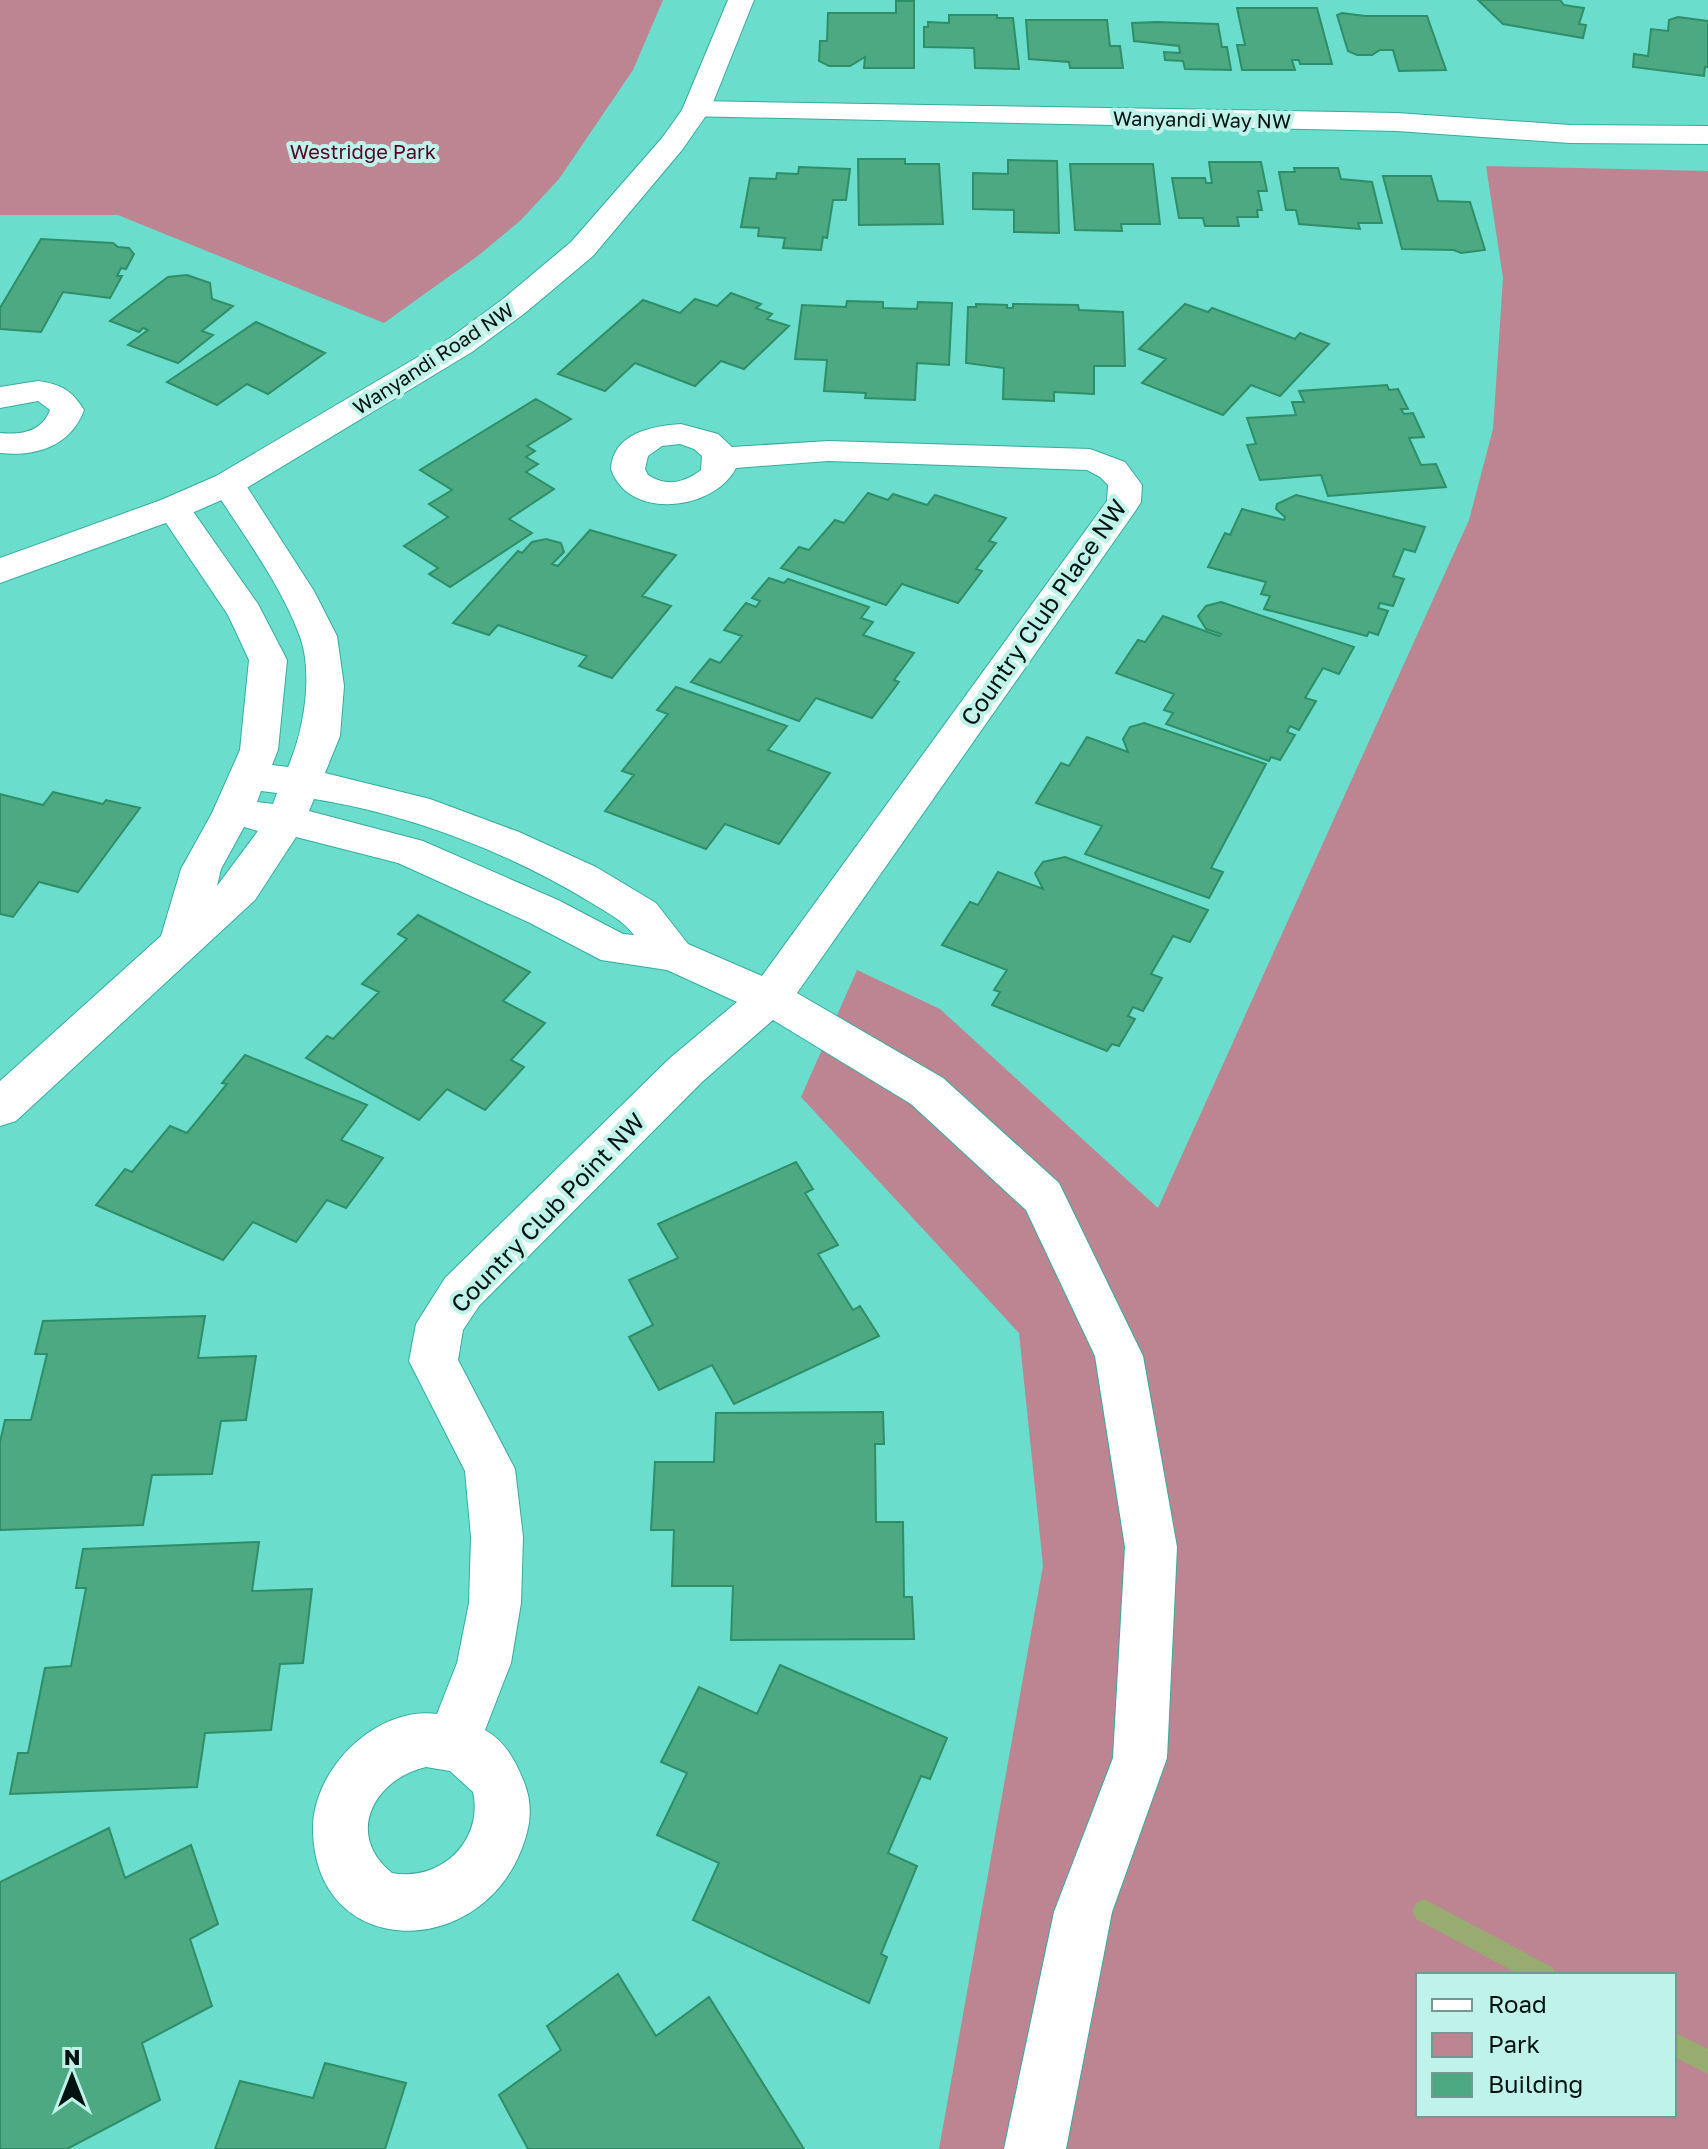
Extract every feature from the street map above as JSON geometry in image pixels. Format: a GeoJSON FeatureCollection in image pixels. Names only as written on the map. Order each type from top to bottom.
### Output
{"type":"FeatureCollection","features":[{"type":"Feature","properties":{"kind":"street","name":"Wanyandi Road NW"},"geometry":{"type":"LineString","coordinates":[[0,571],[173,508],[228,484],[461,345],[514,306],[582,249],[632,195],[696,110],[741,0]]}},
{"type":"Feature","properties":{"kind":"street","name":"Wanyandi Way NW"},"geometry":{"type":"LineString","coordinates":[[696,110],[1397,122],[1570,134],[1708,135]]}},
{"type":"Feature","properties":{"kind":"street"},"geometry":{"type":"LineString","coordinates":[[0,398],[16,392],[45,392],[57,396],[67,410],[59,428],[48,436],[19,444],[0,443]]}},
{"type":"Feature","properties":{"kind":"street","name":"Country Club Place NW"},"geometry":{"type":"LineString","coordinates":[[722,458],[828,451],[1090,460],[1113,467],[1128,490],[1115,515],[770,998]]}},
{"type":"Feature","properties":{"kind":"street"},"geometry":{"type":"LineString","coordinates":[[8,1089],[180,944],[240,889],[286,820],[321,736],[325,686],[319,636],[296,591],[228,484]]}},
{"type":"Feature","properties":{"kind":"street"},"geometry":{"type":"LineString","coordinates":[[173,508],[245,613],[268,660],[259,750],[232,813],[201,869],[180,944]]}},
{"type":"Feature","properties":{"kind":"street"},"geometry":{"type":"LineString","coordinates":[[248,775],[347,790],[416,809],[518,848],[582,878],[641,914],[673,955]]}},
{"type":"Feature","properties":{"kind":"street"},"geometry":{"type":"LineString","coordinates":[[232,813],[286,820],[409,851],[543,911],[616,949],[673,955],[770,998],[927,1091],[1043,1197],[1119,1356],[1151,1547],[1140,1758],[1083,1912],[1035,2149]]}},
{"type":"Feature","properties":{"kind":"street","name":"Country Club Point NW"},"geometry":{"type":"LineString","coordinates":[[452,1744],[484,1663],[495,1603],[497,1537],[490,1469],[433,1361],[440,1324],[462,1292],[686,1070],[770,998]]}},
{"type":"Feature","properties":{"kind":"green space","name":"Westridge Park"},"geometry":{"type":"Polygon","coordinates":[[[0,0],[663,0],[633,70],[559,179],[521,220],[479,255],[384,323],[118,215],[0,215],[0,0]]]}},
{"type":"Feature","properties":{"kind":"green space"},"geometry":{"type":"Polygon","coordinates":[[[1486,166],[1708,171],[1708,2149],[939,2149],[1043,1566],[1019,1333],[801,1097],[857,970],[940,1009],[1158,1208],[1469,520],[1493,429],[1503,278],[1486,166]]]}},
{"type":"Feature","properties":{"kind":"building"},"geometry":{"type":"Polygon","coordinates":[[[1478,0],[1560,0],[1564,5],[1584,8],[1579,24],[1586,25],[1583,38],[1503,24],[1478,0]]]}},
{"type":"Feature","properties":{"kind":"building"},"geometry":{"type":"Polygon","coordinates":[[[896,1],[914,1],[914,68],[864,68],[865,57],[850,66],[829,66],[819,61],[820,41],[827,41],[828,13],[896,13],[896,1]]]}},
{"type":"Feature","properties":{"kind":"building"},"geometry":{"type":"Polygon","coordinates":[[[1237,8],[1317,8],[1332,64],[1300,64],[1299,60],[1292,60],[1295,70],[1242,70],[1237,45],[1245,45],[1237,8]]]}},
{"type":"Feature","properties":{"kind":"building"},"geometry":{"type":"Polygon","coordinates":[[[949,15],[1013,18],[1019,69],[975,68],[974,48],[924,47],[924,27],[928,27],[928,22],[949,23],[949,15]]]}},
{"type":"Feature","properties":{"kind":"building"},"geometry":{"type":"Polygon","coordinates":[[[1337,15],[1427,16],[1446,70],[1399,71],[1393,50],[1380,50],[1372,55],[1357,55],[1348,51],[1337,15]]]}},
{"type":"Feature","properties":{"kind":"building"},"geometry":{"type":"Polygon","coordinates":[[[1678,17],[1708,21],[1708,67],[1705,67],[1704,76],[1633,67],[1634,54],[1648,56],[1651,29],[1668,31],[1669,20],[1678,17]]]}},
{"type":"Feature","properties":{"kind":"building"},"geometry":{"type":"Polygon","coordinates":[[[1026,20],[1107,20],[1110,46],[1120,46],[1123,68],[1070,68],[1069,62],[1029,59],[1026,20]]]}},
{"type":"Feature","properties":{"kind":"building"},"geometry":{"type":"Polygon","coordinates":[[[1132,23],[1218,24],[1222,47],[1227,47],[1231,70],[1185,69],[1183,61],[1165,60],[1164,52],[1180,53],[1179,46],[1134,41],[1132,23]]]}},
{"type":"Feature","properties":{"kind":"building"},"geometry":{"type":"Polygon","coordinates":[[[858,159],[905,159],[905,164],[939,164],[943,224],[859,225],[858,159]]]}},
{"type":"Feature","properties":{"kind":"building"},"geometry":{"type":"Polygon","coordinates":[[[1008,160],[1057,161],[1059,233],[1014,232],[1014,210],[973,209],[973,173],[1008,174],[1008,160]]]}},
{"type":"Feature","properties":{"kind":"building"},"geometry":{"type":"Polygon","coordinates":[[[1209,162],[1261,162],[1267,191],[1258,191],[1262,210],[1257,210],[1258,217],[1237,217],[1239,226],[1205,226],[1203,218],[1179,218],[1172,178],[1205,178],[1206,183],[1212,183],[1209,162]]]}},
{"type":"Feature","properties":{"kind":"building"},"geometry":{"type":"Polygon","coordinates":[[[1070,164],[1153,164],[1160,224],[1121,224],[1122,231],[1075,230],[1070,164]]]}},
{"type":"Feature","properties":{"kind":"building"},"geometry":{"type":"Polygon","coordinates":[[[799,167],[850,169],[846,200],[833,200],[827,238],[823,237],[821,250],[783,248],[785,238],[758,236],[759,228],[741,227],[750,178],[776,179],[777,173],[798,174],[799,167]]]}},
{"type":"Feature","properties":{"kind":"building"},"geometry":{"type":"Polygon","coordinates":[[[1294,168],[1338,168],[1341,179],[1372,182],[1382,223],[1358,223],[1360,229],[1299,224],[1296,210],[1286,210],[1279,172],[1295,172],[1294,168]]]}},
{"type":"Feature","properties":{"kind":"building"},"geometry":{"type":"Polygon","coordinates":[[[1383,176],[1431,176],[1438,201],[1470,202],[1485,250],[1461,253],[1454,250],[1402,249],[1383,176]]]}},
{"type":"Feature","properties":{"kind":"building"},"geometry":{"type":"Polygon","coordinates":[[[41,239],[113,243],[129,248],[134,254],[126,269],[121,268],[117,276],[122,276],[110,298],[63,292],[41,332],[0,329],[0,308],[41,239]]]}},
{"type":"Feature","properties":{"kind":"building"},"geometry":{"type":"Polygon","coordinates":[[[187,275],[210,283],[212,299],[233,306],[202,331],[213,335],[178,363],[128,345],[148,330],[143,328],[139,332],[110,321],[168,277],[187,275]]]}},
{"type":"Feature","properties":{"kind":"building"},"geometry":{"type":"Polygon","coordinates":[[[731,293],[761,304],[756,308],[772,314],[767,319],[789,326],[744,369],[721,361],[695,386],[635,363],[605,391],[558,374],[643,300],[680,313],[695,299],[717,306],[731,293]]]}},
{"type":"Feature","properties":{"kind":"building"},"geometry":{"type":"Polygon","coordinates":[[[847,301],[883,302],[883,308],[917,309],[918,302],[952,303],[949,365],[917,363],[915,400],[865,398],[866,393],[824,391],[827,360],[795,359],[802,305],[846,307],[847,301]]]}},
{"type":"Feature","properties":{"kind":"building"},"geometry":{"type":"Polygon","coordinates":[[[976,304],[1007,305],[1007,308],[1013,308],[1013,304],[1078,305],[1079,310],[1123,312],[1125,366],[1094,366],[1094,394],[1054,392],[1054,401],[1003,399],[1004,368],[966,363],[968,307],[976,307],[976,304]]]}},
{"type":"Feature","properties":{"kind":"building"},"geometry":{"type":"Polygon","coordinates":[[[1185,304],[1208,312],[1212,308],[1295,339],[1300,333],[1329,344],[1280,396],[1251,385],[1223,415],[1142,383],[1166,359],[1139,349],[1185,304]]]}},
{"type":"Feature","properties":{"kind":"building"},"geometry":{"type":"Polygon","coordinates":[[[256,322],[325,353],[268,394],[247,384],[217,405],[167,382],[256,322]]]}},
{"type":"Feature","properties":{"kind":"building"},"geometry":{"type":"Polygon","coordinates":[[[1387,385],[1389,390],[1398,389],[1408,409],[1401,409],[1404,414],[1413,413],[1424,437],[1409,438],[1421,465],[1436,464],[1446,487],[1328,496],[1321,475],[1260,480],[1247,445],[1256,444],[1247,418],[1296,415],[1292,402],[1304,402],[1299,391],[1387,385]]]}},
{"type":"Feature","properties":{"kind":"building"},"geometry":{"type":"Polygon","coordinates":[[[536,399],[571,419],[527,446],[535,451],[526,457],[538,464],[526,472],[554,489],[509,519],[532,533],[450,587],[429,574],[438,568],[404,546],[448,517],[429,504],[452,490],[420,470],[536,399]]]}},
{"type":"Feature","properties":{"kind":"building"},"geometry":{"type":"Polygon","coordinates":[[[868,493],[888,500],[893,494],[927,505],[935,495],[1006,518],[989,541],[996,543],[976,569],[982,571],[958,603],[902,584],[886,605],[781,568],[799,547],[809,550],[835,520],[844,523],[868,493]]]}},
{"type":"Feature","properties":{"kind":"building"},"geometry":{"type":"Polygon","coordinates":[[[1296,495],[1425,527],[1415,552],[1404,549],[1393,576],[1404,579],[1393,606],[1380,603],[1378,608],[1388,611],[1378,635],[1369,632],[1367,636],[1264,609],[1270,596],[1261,594],[1266,582],[1208,567],[1225,533],[1230,535],[1242,509],[1284,520],[1285,517],[1276,509],[1277,504],[1296,495]]]}},
{"type":"Feature","properties":{"kind":"building"},"geometry":{"type":"Polygon","coordinates":[[[590,530],[676,555],[642,596],[671,606],[612,678],[579,666],[587,656],[498,625],[489,635],[453,623],[518,551],[522,553],[532,542],[546,539],[561,543],[564,552],[552,564],[558,566],[590,530]]]}},
{"type":"Feature","properties":{"kind":"building"},"geometry":{"type":"Polygon","coordinates":[[[769,578],[784,583],[788,579],[869,607],[861,618],[873,622],[863,635],[914,653],[894,680],[899,682],[872,718],[816,698],[799,721],[691,682],[710,659],[720,663],[742,636],[724,630],[746,603],[756,607],[760,601],[752,598],[769,578]]]}},
{"type":"Feature","properties":{"kind":"building"},"geometry":{"type":"Polygon","coordinates":[[[1221,602],[1354,647],[1339,674],[1323,668],[1305,698],[1316,701],[1299,730],[1290,726],[1287,732],[1295,735],[1280,760],[1271,757],[1269,761],[1166,724],[1173,713],[1164,710],[1174,694],[1116,673],[1138,640],[1145,642],[1163,616],[1219,636],[1221,634],[1206,629],[1198,616],[1206,606],[1221,602]]]}},
{"type":"Feature","properties":{"kind":"building"},"geometry":{"type":"Polygon","coordinates":[[[676,687],[787,726],[768,750],[830,773],[779,844],[725,824],[706,849],[605,811],[634,775],[622,771],[668,714],[657,710],[676,687]]]}},
{"type":"Feature","properties":{"kind":"building"},"geometry":{"type":"Polygon","coordinates":[[[1144,723],[1266,764],[1211,868],[1223,872],[1209,898],[1085,854],[1102,826],[1036,803],[1061,763],[1069,766],[1087,737],[1128,752],[1123,739],[1130,727],[1144,723]]]}},
{"type":"Feature","properties":{"kind":"building"},"geometry":{"type":"Polygon","coordinates":[[[53,792],[103,804],[106,800],[140,808],[78,892],[39,882],[13,917],[0,914],[0,794],[43,805],[53,792]]]}},
{"type":"Feature","properties":{"kind":"building"},"geometry":{"type":"Polygon","coordinates":[[[1065,857],[1208,910],[1190,942],[1173,936],[1151,974],[1162,978],[1143,1011],[1133,1007],[1128,1016],[1135,1019],[1119,1046],[1112,1044],[1107,1051],[992,1005],[1000,992],[994,990],[1007,970],[942,945],[970,902],[978,905],[998,872],[1043,889],[1035,873],[1043,862],[1065,857]]]}},
{"type":"Feature","properties":{"kind":"building"},"geometry":{"type":"Polygon","coordinates":[[[418,915],[530,972],[503,1001],[545,1023],[511,1060],[524,1067],[485,1110],[447,1089],[419,1120],[306,1058],[327,1036],[333,1039],[379,992],[362,984],[407,939],[398,934],[418,915]]]}},
{"type":"Feature","properties":{"kind":"building"},"geometry":{"type":"Polygon","coordinates":[[[245,1055],[367,1105],[341,1140],[383,1158],[346,1208],[327,1200],[296,1242],[253,1222],[223,1260],[96,1205],[125,1169],[132,1172],[170,1126],[187,1133],[227,1084],[222,1083],[245,1055]]]}},
{"type":"Feature","properties":{"kind":"building"},"geometry":{"type":"Polygon","coordinates":[[[796,1162],[813,1189],[805,1193],[838,1245],[818,1254],[853,1310],[860,1306],[879,1336],[734,1404],[712,1365],[659,1390],[629,1337],[653,1325],[629,1280],[678,1258],[658,1224],[796,1162]]]}},
{"type":"Feature","properties":{"kind":"building"},"geometry":{"type":"Polygon","coordinates":[[[205,1316],[198,1358],[256,1356],[246,1420],[221,1421],[212,1474],[152,1475],[143,1525],[0,1530],[0,1442],[5,1420],[31,1420],[47,1354],[35,1354],[43,1321],[205,1316]]]}},
{"type":"Feature","properties":{"kind":"building"},"geometry":{"type":"Polygon","coordinates":[[[883,1412],[884,1444],[875,1444],[876,1522],[903,1522],[904,1597],[912,1597],[914,1639],[731,1640],[733,1586],[672,1586],[674,1530],[651,1530],[655,1462],[714,1462],[716,1413],[883,1412]]]}},
{"type":"Feature","properties":{"kind":"building"},"geometry":{"type":"Polygon","coordinates":[[[259,1542],[252,1591],[312,1589],[303,1663],[280,1664],[271,1730],[205,1733],[197,1787],[10,1794],[18,1753],[28,1753],[45,1668],[71,1666],[86,1588],[76,1588],[83,1549],[259,1542]]]}},
{"type":"Feature","properties":{"kind":"building"},"geometry":{"type":"Polygon","coordinates":[[[780,1665],[947,1738],[930,1779],[921,1776],[888,1853],[917,1866],[881,1954],[887,1957],[869,2003],[693,1920],[719,1863],[657,1835],[687,1773],[661,1762],[699,1687],[757,1714],[780,1665]]]}},
{"type":"Feature","properties":{"kind":"building"},"geometry":{"type":"Polygon","coordinates":[[[109,1828],[125,1878],[191,1845],[218,1924],[190,1939],[212,2006],[142,2043],[160,2100],[67,2149],[0,2149],[0,1882],[109,1828]]]}},
{"type":"Feature","properties":{"kind":"building"},"geometry":{"type":"Polygon","coordinates":[[[618,1974],[656,2036],[709,1997],[804,2149],[528,2149],[499,2095],[561,2050],[547,2026],[618,1974]]]}},
{"type":"Feature","properties":{"kind":"building"},"geometry":{"type":"Polygon","coordinates":[[[325,2063],[406,2083],[385,2149],[215,2149],[240,2081],[313,2098],[325,2063]]]}},
{"type":"Feature","properties":{"kind":"waterway"},"geometry":{"type":"LineString","coordinates":[[1424,1911],[1540,1973]]}},
{"type":"Feature","properties":{"kind":"waterway"},"geometry":{"type":"LineString","coordinates":[[1676,2045],[1708,2062]]}}]}
